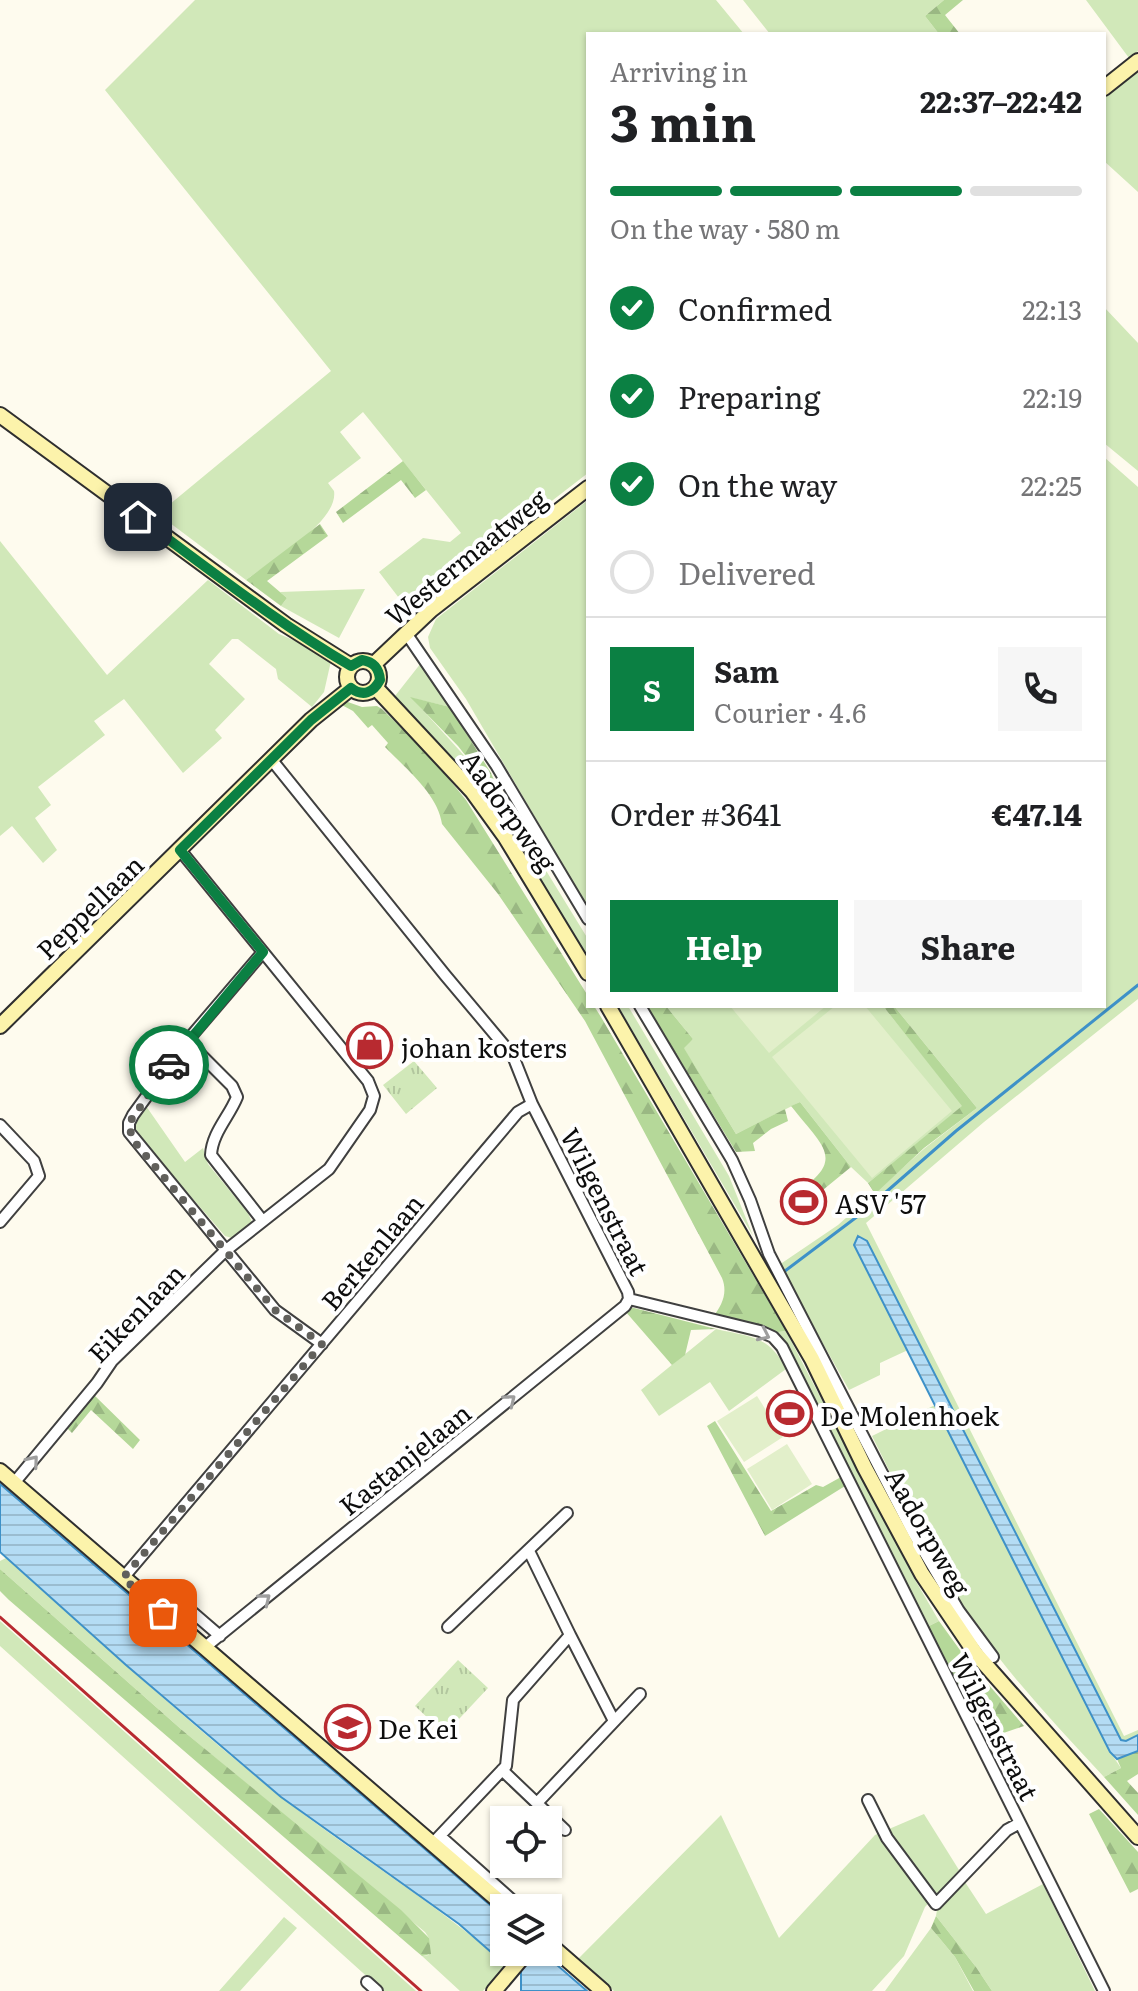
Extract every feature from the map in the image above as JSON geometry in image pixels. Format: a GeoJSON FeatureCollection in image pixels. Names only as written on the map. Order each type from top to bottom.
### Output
{"type":"FeatureCollection","features":[{"type":"Feature","properties":{"kind":"main road"},"geometry":{"type":"LineString","coordinates":[[1106,86],[1138,61]]}},
{"type":"Feature","properties":{"kind":"main road"},"geometry":{"type":"LineString","coordinates":[[0,415],[286,625],[351,666]]}},
{"type":"Feature","properties":{"kind":"main road","name":"Westermaatweg"},"geometry":{"type":"LineString","coordinates":[[374,664],[431,610],[586,490]]}},
{"type":"Feature","properties":{"kind":"main road"},"geometry":{"type":"LineString","coordinates":[[362,660],[374,664],[380,680],[376,688],[363,694],[351,688],[347,681],[351,666],[362,660]]}},
{"type":"Feature","properties":{"kind":"main road","name":"Peppellaan"},"geometry":{"type":"LineString","coordinates":[[0,1026],[311,720],[351,688]]}},
{"type":"Feature","properties":{"kind":"main road","name":"Aadorpweg"},"geometry":{"type":"LineString","coordinates":[[376,688],[472,791],[506,838],[586,970]]}},
{"type":"Feature","properties":{"kind":"main road","name":"Aadorpweg"},"geometry":{"type":"LineString","coordinates":[[609,1008],[812,1359],[865,1468],[929,1584],[976,1654],[1138,1837]]}},
{"type":"Feature","properties":{"kind":"main road"},"geometry":{"type":"LineString","coordinates":[[0,1471],[204,1648],[436,1840],[492,1894]]}},
{"type":"Feature","properties":{"kind":"main road"},"geometry":{"type":"LineString","coordinates":[[562,1955],[603,1991]]}},
{"type":"Feature","properties":{"kind":"main road"},"geometry":{"type":"LineString","coordinates":[[494,1991],[515,1966]]}},
{"type":"Feature","properties":{"kind":"street"},"geometry":{"type":"LineString","coordinates":[[406,633],[496,765],[586,916]]}},
{"type":"Feature","properties":{"kind":"street","name":"Wilgenstraat"},"geometry":{"type":"LineString","coordinates":[[271,759],[513,1056],[532,1104],[629,1299],[726,1322],[773,1337],[782,1347],[1104,1991]]}},
{"type":"Feature","properties":{"kind":"street","name":"Eikenlaan"},"geometry":{"type":"LineString","coordinates":[[14,1483],[112,1361],[225,1251],[329,1169],[370,1110],[374,1096],[368,1081],[180,850]]}},
{"type":"Feature","properties":{"kind":"street"},"geometry":{"type":"LineString","coordinates":[[263,952],[187,1041],[133,1115],[129,1132],[275,1310],[322,1344]]}},
{"type":"Feature","properties":{"kind":"street"},"geometry":{"type":"LineString","coordinates":[[641,1008],[732,1160],[769,1254],[913,1533],[959,1611],[993,1657]]}},
{"type":"Feature","properties":{"kind":"street"},"geometry":{"type":"LineString","coordinates":[[187,1041],[232,1086],[237,1097],[230,1115],[212,1143],[211,1155],[262,1220]]}},
{"type":"Feature","properties":{"kind":"street","name":"Berkenlaan"},"geometry":{"type":"LineString","coordinates":[[123,1578],[518,1112],[532,1104]]}},
{"type":"Feature","properties":{"kind":"street"},"geometry":{"type":"LineString","coordinates":[[0,1125],[34,1161],[39,1176],[0,1222]]}},
{"type":"Feature","properties":{"kind":"street","name":"Kastanjelaan"},"geometry":{"type":"LineString","coordinates":[[204,1648],[625,1306],[629,1299]]}},
{"type":"Feature","properties":{"kind":"street"},"geometry":{"type":"LineString","coordinates":[[448,1627],[567,1513]]}},
{"type":"Feature","properties":{"kind":"street"},"geometry":{"type":"LineString","coordinates":[[529,1551],[614,1721]]}},
{"type":"Feature","properties":{"kind":"street"},"geometry":{"type":"LineString","coordinates":[[162,1586],[220,1636]]}},
{"type":"Feature","properties":{"kind":"street"},"geometry":{"type":"LineString","coordinates":[[504,1894],[436,1840],[506,1766],[513,1700],[570,1635]]}},
{"type":"Feature","properties":{"kind":"street"},"geometry":{"type":"LineString","coordinates":[[537,1803],[640,1694]]}},
{"type":"Feature","properties":{"kind":"street"},"geometry":{"type":"LineString","coordinates":[[502,1770],[565,1830]]}},
{"type":"Feature","properties":{"kind":"street","name":"Wilgenstraat"},"geometry":{"type":"LineString","coordinates":[[868,1800],[887,1838],[936,1904],[1007,1830],[1020,1823]]}},
{"type":"Feature","properties":{"kind":"street"},"geometry":{"type":"LineString","coordinates":[[367,1982],[377,1991]]}},
{"type":"Feature","properties":{"kind":"green space"},"geometry":{"type":"Polygon","coordinates":[[[195,0],[716,0],[742,32],[586,32],[586,475],[409,611],[379,572],[423,538],[450,542],[461,533],[363,412],[340,432],[361,458],[328,483],[334,491],[333,503],[326,515],[300,540],[246,580],[158,514],[331,371],[105,90],[195,0]]]}},
{"type":"Feature","properties":{"kind":"green space"},"geometry":{"type":"Polygon","coordinates":[[[743,0],[944,0],[925,16],[937,32],[768,32],[743,0]]]}},
{"type":"Feature","properties":{"kind":"green space"},"geometry":{"type":"Polygon","coordinates":[[[944,0],[963,0],[945,15],[958,32],[937,32],[925,16],[944,0]]]}},
{"type":"Feature","properties":{"kind":"green space"},"geometry":{"type":"Polygon","coordinates":[[[1086,0],[1138,0],[1138,51],[1129,58],[1086,0]]]}},
{"type":"Feature","properties":{"kind":"green space"},"geometry":{"type":"Polygon","coordinates":[[[1138,72],[1138,192],[1106,163],[1106,96],[1138,72]]]}},
{"type":"Feature","properties":{"kind":"green space"},"geometry":{"type":"Polygon","coordinates":[[[1106,309],[1138,343],[1138,471],[1106,445],[1106,309]]]}},
{"type":"Feature","properties":{"kind":"green space"},"geometry":{"type":"Polygon","coordinates":[[[1106,459],[1138,487],[1138,999],[984,1122],[866,1223],[1124,1736],[1138,1730],[1138,1735],[1126,1741],[1121,1740],[854,1245],[908,1350],[880,1363],[880,1375],[849,1390],[779,1265],[838,1225],[925,1148],[977,1108],[896,1008],[1106,1008],[1106,459]]]}},
{"type":"Feature","properties":{"kind":"green space"},"geometry":{"type":"Polygon","coordinates":[[[403,461],[426,490],[415,498],[401,480],[343,523],[336,512],[403,461]]]}},
{"type":"Feature","properties":{"kind":"green space"},"geometry":{"type":"Polygon","coordinates":[[[586,502],[586,905],[466,699],[430,648],[428,637],[436,619],[586,502]]]}},
{"type":"Feature","properties":{"kind":"green space"},"geometry":{"type":"Polygon","coordinates":[[[320,524],[328,536],[267,581],[287,598],[281,606],[246,580],[320,524]]]}},
{"type":"Feature","properties":{"kind":"green space"},"geometry":{"type":"Polygon","coordinates":[[[0,541],[107,675],[208,580],[279,634],[310,647],[331,661],[324,692],[312,707],[278,679],[276,669],[238,639],[232,639],[209,664],[245,699],[215,730],[222,738],[183,773],[124,699],[94,721],[105,735],[38,787],[51,805],[35,818],[57,850],[43,863],[12,826],[0,836],[0,541]]]}},
{"type":"Feature","properties":{"kind":"green space"},"geometry":{"type":"Polygon","coordinates":[[[365,589],[339,638],[281,606],[287,598],[280,592],[365,589]]]}},
{"type":"Feature","properties":{"kind":"green space"},"geometry":{"type":"Polygon","coordinates":[[[421,663],[450,707],[412,698],[488,782],[515,820],[586,936],[586,956],[488,798],[395,696],[421,663]]]}},
{"type":"Feature","properties":{"kind":"green space"},"geometry":{"type":"Polygon","coordinates":[[[410,697],[450,707],[491,773],[505,806],[458,746],[410,697]]]}},
{"type":"Feature","properties":{"kind":"green space"},"geometry":{"type":"Polygon","coordinates":[[[345,701],[382,709],[431,757],[466,800],[586,993],[586,1008],[595,1008],[601,1017],[786,1331],[771,1333],[713,1317],[723,1299],[722,1278],[585,1021],[498,894],[442,824],[427,792],[385,747],[388,743],[372,725],[368,728],[353,711],[340,704],[345,701]]]}},
{"type":"Feature","properties":{"kind":"green space"},"geometry":{"type":"Polygon","coordinates":[[[619,1008],[629,1008],[729,1176],[753,1236],[619,1008]]]}},
{"type":"Feature","properties":{"kind":"green space"},"geometry":{"type":"Polygon","coordinates":[[[648,1008],[668,1008],[693,1039],[684,1048],[736,1134],[785,1109],[788,1121],[753,1143],[755,1151],[736,1152],[648,1008]]]}},
{"type":"Feature","properties":{"kind":"green space"},"geometry":{"type":"Polygon","coordinates":[[[668,1008],[885,1008],[963,1106],[868,1183],[851,1167],[800,1102],[736,1134],[683,1047],[693,1039],[668,1008]]]}},
{"type":"Feature","properties":{"kind":"green space"},"geometry":{"type":"Polygon","coordinates":[[[732,1008],[824,1008],[769,1053],[732,1008]]]}},
{"type":"Feature","properties":{"kind":"green space"},"geometry":{"type":"Polygon","coordinates":[[[833,1008],[867,1008],[952,1111],[872,1178],[772,1057],[833,1008]]]}},
{"type":"Feature","properties":{"kind":"green space"},"geometry":{"type":"Polygon","coordinates":[[[885,1008],[896,1008],[977,1108],[924,1148],[875,1194],[868,1183],[962,1106],[885,1008]]]}},
{"type":"Feature","properties":{"kind":"green space"},"geometry":{"type":"Polygon","coordinates":[[[414,1061],[437,1088],[406,1114],[383,1085],[414,1061]]]}},
{"type":"Feature","properties":{"kind":"green space"},"geometry":{"type":"Polygon","coordinates":[[[800,1102],[851,1167],[818,1194],[819,1200],[796,1213],[792,1195],[809,1183],[825,1163],[821,1143],[791,1106],[800,1102]]]}},
{"type":"Feature","properties":{"kind":"green space"},"geometry":{"type":"Polygon","coordinates":[[[146,1106],[185,1162],[203,1148],[208,1164],[248,1213],[252,1222],[232,1238],[225,1236],[136,1133],[135,1125],[146,1106]]]}},
{"type":"Feature","properties":{"kind":"green space"},"geometry":{"type":"Polygon","coordinates":[[[630,1308],[716,1329],[691,1330],[685,1355],[672,1365],[625,1311],[630,1308]]]}},
{"type":"Feature","properties":{"kind":"green space"},"geometry":{"type":"Polygon","coordinates":[[[716,1329],[757,1339],[773,1350],[786,1369],[729,1411],[710,1382],[659,1416],[641,1390],[716,1329]]]}},
{"type":"Feature","properties":{"kind":"green space"},"geometry":{"type":"Polygon","coordinates":[[[786,1331],[939,1621],[927,1627],[788,1348],[771,1333],[786,1331]]]}},
{"type":"Feature","properties":{"kind":"green space"},"geometry":{"type":"Polygon","coordinates":[[[93,1394],[140,1440],[133,1449],[91,1410],[72,1433],[65,1426],[93,1394]]]}},
{"type":"Feature","properties":{"kind":"green space"},"geometry":{"type":"Polygon","coordinates":[[[757,1396],[783,1437],[744,1462],[717,1421],[757,1396]]]}},
{"type":"Feature","properties":{"kind":"green space"},"geometry":{"type":"Polygon","coordinates":[[[935,1405],[1110,1752],[1121,1768],[1104,1777],[1020,1683],[959,1602],[872,1436],[935,1405]]]}},
{"type":"Feature","properties":{"kind":"green space"},"geometry":{"type":"Polygon","coordinates":[[[715,1421],[771,1511],[816,1485],[823,1487],[841,1477],[845,1486],[765,1536],[707,1426],[715,1421]]]}},
{"type":"Feature","properties":{"kind":"green space"},"geometry":{"type":"Polygon","coordinates":[[[787,1444],[812,1484],[772,1510],[747,1469],[787,1444]]]}},
{"type":"Feature","properties":{"kind":"green space"},"geometry":{"type":"Polygon","coordinates":[[[6,1558],[176,1709],[280,1796],[473,1937],[490,1951],[490,1966],[505,1966],[483,1991],[460,1991],[422,1956],[429,1955],[429,1938],[425,1932],[182,1730],[0,1569],[0,1561],[6,1558]]]}},
{"type":"Feature","properties":{"kind":"green space"},"geometry":{"type":"Polygon","coordinates":[[[0,1569],[182,1730],[401,1910],[429,1938],[431,1954],[422,1956],[416,1951],[9,1600],[0,1591],[0,1569]]]}},
{"type":"Feature","properties":{"kind":"green space"},"geometry":{"type":"Polygon","coordinates":[[[0,1621],[416,1991],[383,1991],[0,1646],[0,1621]]]}},
{"type":"Feature","properties":{"kind":"green space"},"geometry":{"type":"Polygon","coordinates":[[[939,1621],[965,1657],[1024,1726],[983,1740],[927,1627],[939,1621]]]}},
{"type":"Feature","properties":{"kind":"green space"},"geometry":{"type":"Polygon","coordinates":[[[458,1660],[488,1688],[445,1734],[415,1706],[458,1660]]]}},
{"type":"Feature","properties":{"kind":"green space"},"geometry":{"type":"Polygon","coordinates":[[[1138,1751],[1138,1774],[1127,1781],[1138,1793],[1138,1815],[1104,1777],[1121,1768],[1117,1759],[1138,1751]]]}},
{"type":"Feature","properties":{"kind":"green space"},"geometry":{"type":"Polygon","coordinates":[[[1099,1809],[1138,1852],[1138,1889],[1130,1893],[1089,1814],[1099,1809]]]}},
{"type":"Feature","properties":{"kind":"green space"},"geometry":{"type":"Polygon","coordinates":[[[924,1814],[959,1870],[925,1907],[904,1956],[872,1991],[614,1991],[578,1959],[721,1815],[779,1938],[875,1835],[924,1814]]]}},
{"type":"Feature","properties":{"kind":"green space"},"geometry":{"type":"Polygon","coordinates":[[[963,1879],[986,1914],[1043,1884],[1095,1991],[992,1991],[936,1916],[937,1910],[963,1879]]]}},
{"type":"Feature","properties":{"kind":"green space"},"geometry":{"type":"Polygon","coordinates":[[[936,1916],[992,1991],[974,1991],[955,1957],[931,1928],[936,1916]]]}},
{"type":"Feature","properties":{"kind":"green space"},"geometry":{"type":"Polygon","coordinates":[[[284,1917],[297,1928],[240,1991],[219,1991],[284,1917]]]}},
{"type":"Feature","properties":{"kind":"green space"},"geometry":{"type":"Polygon","coordinates":[[[931,1928],[955,1957],[973,1991],[885,1991],[931,1928]]]}},
{"type":"Feature","properties":{"kind":"water"},"geometry":{"type":"Polygon","coordinates":[[[858,1236],[867,1241],[1121,1740],[1138,1735],[1138,1751],[1117,1759],[1110,1752],[854,1245],[858,1236]]]}},
{"type":"Feature","properties":{"kind":"water"},"geometry":{"type":"Polygon","coordinates":[[[0,1484],[490,1905],[490,1951],[459,1924],[281,1797],[0,1552],[0,1484]]]}},
{"type":"Feature","properties":{"kind":"water"},"geometry":{"type":"Polygon","coordinates":[[[521,1966],[558,1966],[587,1991],[521,1991],[521,1966]]]}},
{"type":"Feature","properties":{"kind":"waterway"},"geometry":{"type":"LineString","coordinates":[[785,1271],[862,1213],[956,1131],[1138,985]]}},
{"type":"Feature","properties":{"kind":"railway"},"geometry":{"type":"LineString","coordinates":[[0,1617],[421,1991]]}},
{"type":"Feature","properties":{"kind":"way so far"},"geometry":{"type":"LineString","coordinates":[[163,1613],[123,1578],[322,1344],[275,1310],[132,1139],[129,1123],[169,1065]]}},
{"type":"Feature","properties":{"kind":"place","name":"johan kosters"},"geometry":{"type":"Point","coordinates":[370,1046]}},
{"type":"Feature","properties":{"kind":"place","name":"ASV '57"},"geometry":{"type":"Point","coordinates":[804,1202]}},
{"type":"Feature","properties":{"kind":"place","name":"De Molenhoek"},"geometry":{"type":"Point","coordinates":[789,1414]}},
{"type":"Feature","properties":{"kind":"place","name":"De Kei"},"geometry":{"type":"Point","coordinates":[347,1727]}},
{"type":"Feature","properties":{"kind":"route"},"geometry":{"type":"LineString","coordinates":[[138,517],[338,659],[351,666],[362,660],[374,664],[380,680],[376,688],[363,694],[351,688],[311,720],[180,850],[263,952],[169,1065]]}}]}
